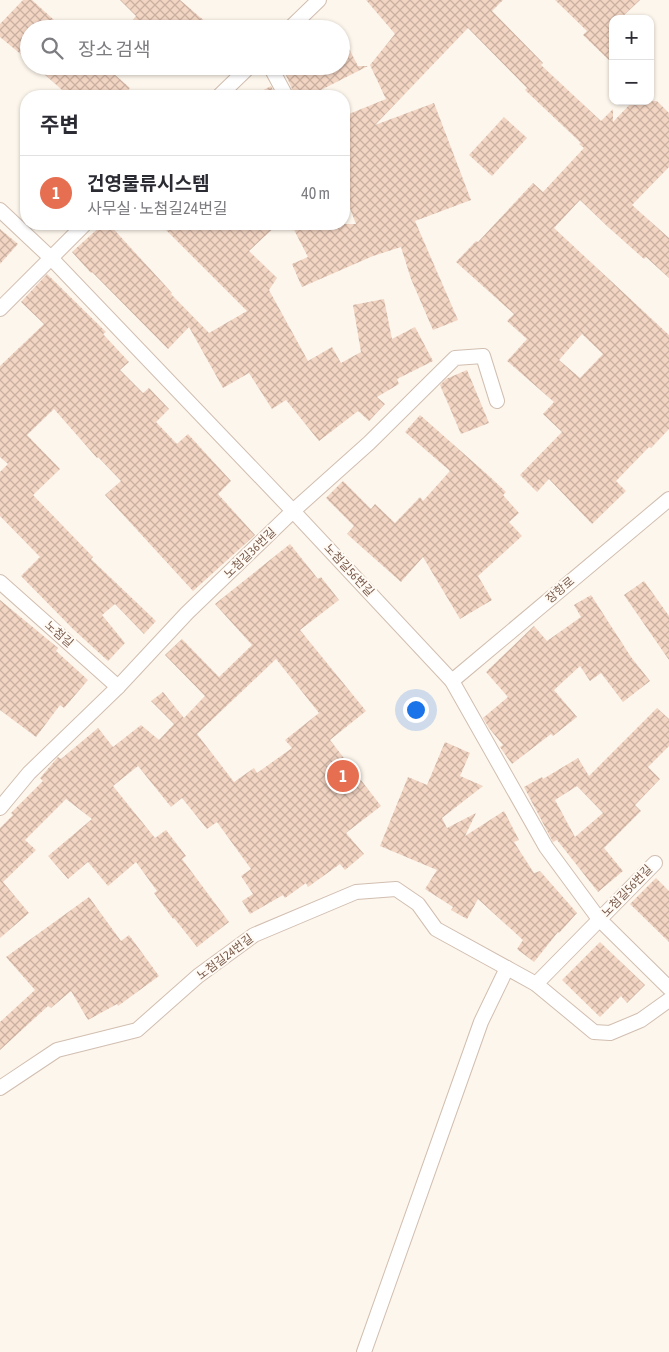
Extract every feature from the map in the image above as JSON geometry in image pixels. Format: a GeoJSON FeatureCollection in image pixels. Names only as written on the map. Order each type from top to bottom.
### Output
{"type":"FeatureCollection","features":[{"type":"Feature","properties":{"kind":"street"},"geometry":{"type":"LineString","coordinates":[[298,20],[317,0]]}},
{"type":"Feature","properties":{"kind":"street"},"geometry":{"type":"LineString","coordinates":[[225,90],[241,75]]}},
{"type":"Feature","properties":{"kind":"street"},"geometry":{"type":"LineString","coordinates":[[275,75],[283,90]]}},
{"type":"Feature","properties":{"kind":"street"},"geometry":{"type":"LineString","coordinates":[[0,210],[20,229]]}},
{"type":"Feature","properties":{"kind":"street"},"geometry":{"type":"LineString","coordinates":[[21,230],[50,257]]}},
{"type":"Feature","properties":{"kind":"street"},"geometry":{"type":"LineString","coordinates":[[0,309],[79,230]]}},
{"type":"Feature","properties":{"kind":"street","name":"노첨길56번길"},"geometry":{"type":"LineString","coordinates":[[50,257],[452,680],[546,847],[600,919],[669,987]]}},
{"type":"Feature","properties":{"kind":"street","name":"노첨길36번길"},"geometry":{"type":"LineString","coordinates":[[0,808],[29,773],[118,686],[187,613],[293,511],[369,443],[455,358],[483,356],[497,401]]}},
{"type":"Feature","properties":{"kind":"street","name":"장항로"},"geometry":{"type":"LineString","coordinates":[[452,680],[669,499]]}},
{"type":"Feature","properties":{"kind":"street","name":"노첨길"},"geometry":{"type":"LineString","coordinates":[[0,582],[118,686]]}},
{"type":"Feature","properties":{"kind":"street","name":"노첨길56번길"},"geometry":{"type":"LineString","coordinates":[[600,919],[655,862]]}},
{"type":"Feature","properties":{"kind":"street","name":"노첨길24번길"},"geometry":{"type":"LineString","coordinates":[[0,1088],[56,1050],[137,1030],[198,976],[254,935],[356,892],[396,890],[418,904],[436,929],[536,984],[594,1032],[610,1032],[641,1020],[669,1000]]}},
{"type":"Feature","properties":{"kind":"street"},"geometry":{"type":"LineString","coordinates":[[536,984],[600,919]]}},
{"type":"Feature","properties":{"kind":"street"},"geometry":{"type":"LineString","coordinates":[[364,1352],[481,1022],[506,968]]}},
{"type":"Feature","properties":{"kind":"building"},"geometry":{"type":"Polygon","coordinates":[[[23,0],[32,0],[54,20],[20,20],[20,54],[0,37],[0,24],[23,0]]]}},
{"type":"Feature","properties":{"kind":"building"},"geometry":{"type":"Polygon","coordinates":[[[120,0],[180,0],[203,20],[133,20],[136,16],[120,0]]]}},
{"type":"Feature","properties":{"kind":"building"},"geometry":{"type":"Polygon","coordinates":[[[366,0],[503,0],[492,11],[543,63],[541,65],[601,121],[613,109],[613,122],[629,105],[654,105],[654,101],[657,101],[669,113],[669,167],[632,205],[669,238],[669,278],[646,257],[644,259],[580,200],[554,228],[669,335],[669,429],[616,481],[626,491],[592,524],[549,479],[537,492],[520,475],[562,432],[543,414],[554,402],[507,361],[527,339],[507,321],[514,314],[456,262],[476,241],[478,242],[533,183],[543,192],[584,148],[525,90],[527,88],[468,28],[375,125],[434,103],[471,200],[415,221],[458,320],[433,330],[411,279],[401,247],[373,256],[302,287],[292,264],[308,257],[294,230],[350,230],[350,224],[356,224],[350,208],[350,114],[386,99],[370,65],[395,34],[366,0]],[[582,334],[559,360],[580,378],[603,354],[582,334]]]}},
{"type":"Feature","properties":{"kind":"building"},"geometry":{"type":"Polygon","coordinates":[[[555,0],[640,0],[624,15],[609,15],[609,60],[583,35],[587,31],[555,0]]]}},
{"type":"Feature","properties":{"kind":"building"},"geometry":{"type":"Polygon","coordinates":[[[350,50],[358,66],[368,66],[321,90],[292,90],[286,75],[350,75],[350,50]]]}},
{"type":"Feature","properties":{"kind":"building"},"geometry":{"type":"Polygon","coordinates":[[[45,75],[115,75],[130,88],[128,90],[62,90],[45,75]]]}},
{"type":"Feature","properties":{"kind":"building"},"geometry":{"type":"Polygon","coordinates":[[[271,86],[273,90],[263,90],[271,86]]]}},
{"type":"Feature","properties":{"kind":"building"},"geometry":{"type":"Polygon","coordinates":[[[504,117],[527,138],[492,176],[469,155],[504,117]]]}},
{"type":"Feature","properties":{"kind":"building"},"geometry":{"type":"Polygon","coordinates":[[[0,229],[18,244],[0,264],[0,229]]]}},
{"type":"Feature","properties":{"kind":"building"},"geometry":{"type":"Polygon","coordinates":[[[96,230],[114,230],[171,294],[209,333],[247,311],[166,230],[272,230],[249,251],[277,278],[269,290],[308,361],[332,347],[341,363],[361,352],[353,305],[384,299],[392,339],[415,327],[433,361],[397,379],[399,384],[377,397],[385,404],[369,421],[358,411],[319,441],[286,400],[272,409],[249,373],[223,388],[189,327],[168,349],[72,252],[96,230]]]}},
{"type":"Feature","properties":{"kind":"building"},"geometry":{"type":"Polygon","coordinates":[[[47,274],[106,332],[103,334],[129,362],[120,370],[143,393],[149,388],[169,409],[156,422],[177,444],[188,434],[231,481],[218,494],[255,535],[193,591],[105,495],[121,481],[97,458],[54,409],[27,435],[60,469],[33,495],[93,557],[91,559],[156,621],[144,634],[115,604],[102,615],[125,643],[108,661],[73,629],[21,576],[40,557],[0,516],[0,472],[8,464],[0,457],[0,366],[44,324],[21,302],[47,274]]]}},
{"type":"Feature","properties":{"kind":"building"},"geometry":{"type":"Polygon","coordinates":[[[467,370],[489,423],[461,434],[440,385],[446,379],[467,370]]]}},
{"type":"Feature","properties":{"kind":"building"},"geometry":{"type":"Polygon","coordinates":[[[420,415],[506,492],[503,495],[519,513],[509,522],[522,536],[478,576],[492,600],[460,619],[423,557],[401,582],[347,534],[354,526],[326,498],[343,481],[371,509],[375,504],[395,523],[420,497],[423,501],[450,471],[405,432],[420,415]]]}},
{"type":"Feature","properties":{"kind":"building"},"geometry":{"type":"Polygon","coordinates":[[[290,544],[318,579],[321,577],[339,600],[300,630],[366,711],[330,740],[381,806],[346,833],[364,854],[345,870],[340,864],[308,887],[306,883],[285,898],[283,895],[250,914],[242,901],[253,894],[241,876],[251,869],[217,822],[207,829],[182,798],[171,807],[138,766],[113,786],[155,838],[166,830],[186,856],[182,859],[229,922],[197,947],[154,893],[157,891],[136,862],[108,886],[88,862],[68,879],[48,856],[92,819],[66,799],[25,840],[36,850],[3,882],[29,913],[0,938],[0,828],[13,815],[11,813],[43,781],[40,778],[58,757],[61,759],[98,728],[113,747],[141,725],[159,740],[174,724],[151,701],[163,692],[184,718],[205,696],[165,655],[182,639],[219,677],[252,645],[215,604],[290,544]],[[276,659],[197,734],[234,782],[254,768],[257,773],[292,748],[285,740],[319,713],[276,659]]]}},
{"type":"Feature","properties":{"kind":"building"},"geometry":{"type":"Polygon","coordinates":[[[644,581],[669,616],[669,660],[624,595],[644,581]]]}},
{"type":"Feature","properties":{"kind":"building"},"geometry":{"type":"Polygon","coordinates":[[[591,595],[631,657],[650,681],[623,702],[601,673],[590,681],[580,666],[554,690],[577,717],[512,764],[500,747],[503,745],[483,718],[508,697],[486,672],[534,626],[547,641],[581,617],[574,605],[591,595]]]}},
{"type":"Feature","properties":{"kind":"building"},"geometry":{"type":"Polygon","coordinates":[[[0,600],[58,648],[56,651],[88,680],[64,708],[60,705],[36,737],[0,710],[0,600]]]}},
{"type":"Feature","properties":{"kind":"building"},"geometry":{"type":"Polygon","coordinates":[[[657,708],[669,719],[669,746],[648,767],[660,779],[635,805],[641,811],[604,848],[623,871],[598,892],[557,840],[553,842],[524,787],[542,777],[543,779],[578,758],[589,776],[657,708]],[[577,786],[555,800],[575,837],[603,813],[577,786]]]}},
{"type":"Feature","properties":{"kind":"building"},"geometry":{"type":"Polygon","coordinates":[[[445,742],[470,753],[460,776],[483,786],[442,818],[447,828],[476,813],[465,836],[504,811],[519,840],[514,842],[534,873],[540,871],[577,913],[558,932],[534,962],[517,949],[523,940],[478,899],[467,919],[451,910],[453,907],[425,889],[437,870],[380,846],[408,777],[427,785],[445,742]]]}},
{"type":"Feature","properties":{"kind":"building"},"geometry":{"type":"Polygon","coordinates":[[[656,878],[669,891],[669,942],[630,904],[656,878]]]}},
{"type":"Feature","properties":{"kind":"building"},"geometry":{"type":"Polygon","coordinates":[[[89,897],[121,941],[129,935],[159,976],[118,1006],[117,1004],[88,1020],[71,991],[51,1008],[48,1006],[0,1050],[0,1022],[35,990],[6,957],[89,897]]]}},
{"type":"Feature","properties":{"kind":"building"},"geometry":{"type":"Polygon","coordinates":[[[600,942],[645,985],[627,1003],[621,996],[600,1017],[562,980],[600,942]]]}},
{"type":"Feature","properties":{"kind":"place","name":"건영물류시스템"},"geometry":{"type":"Point","coordinates":[343,776]}}]}
